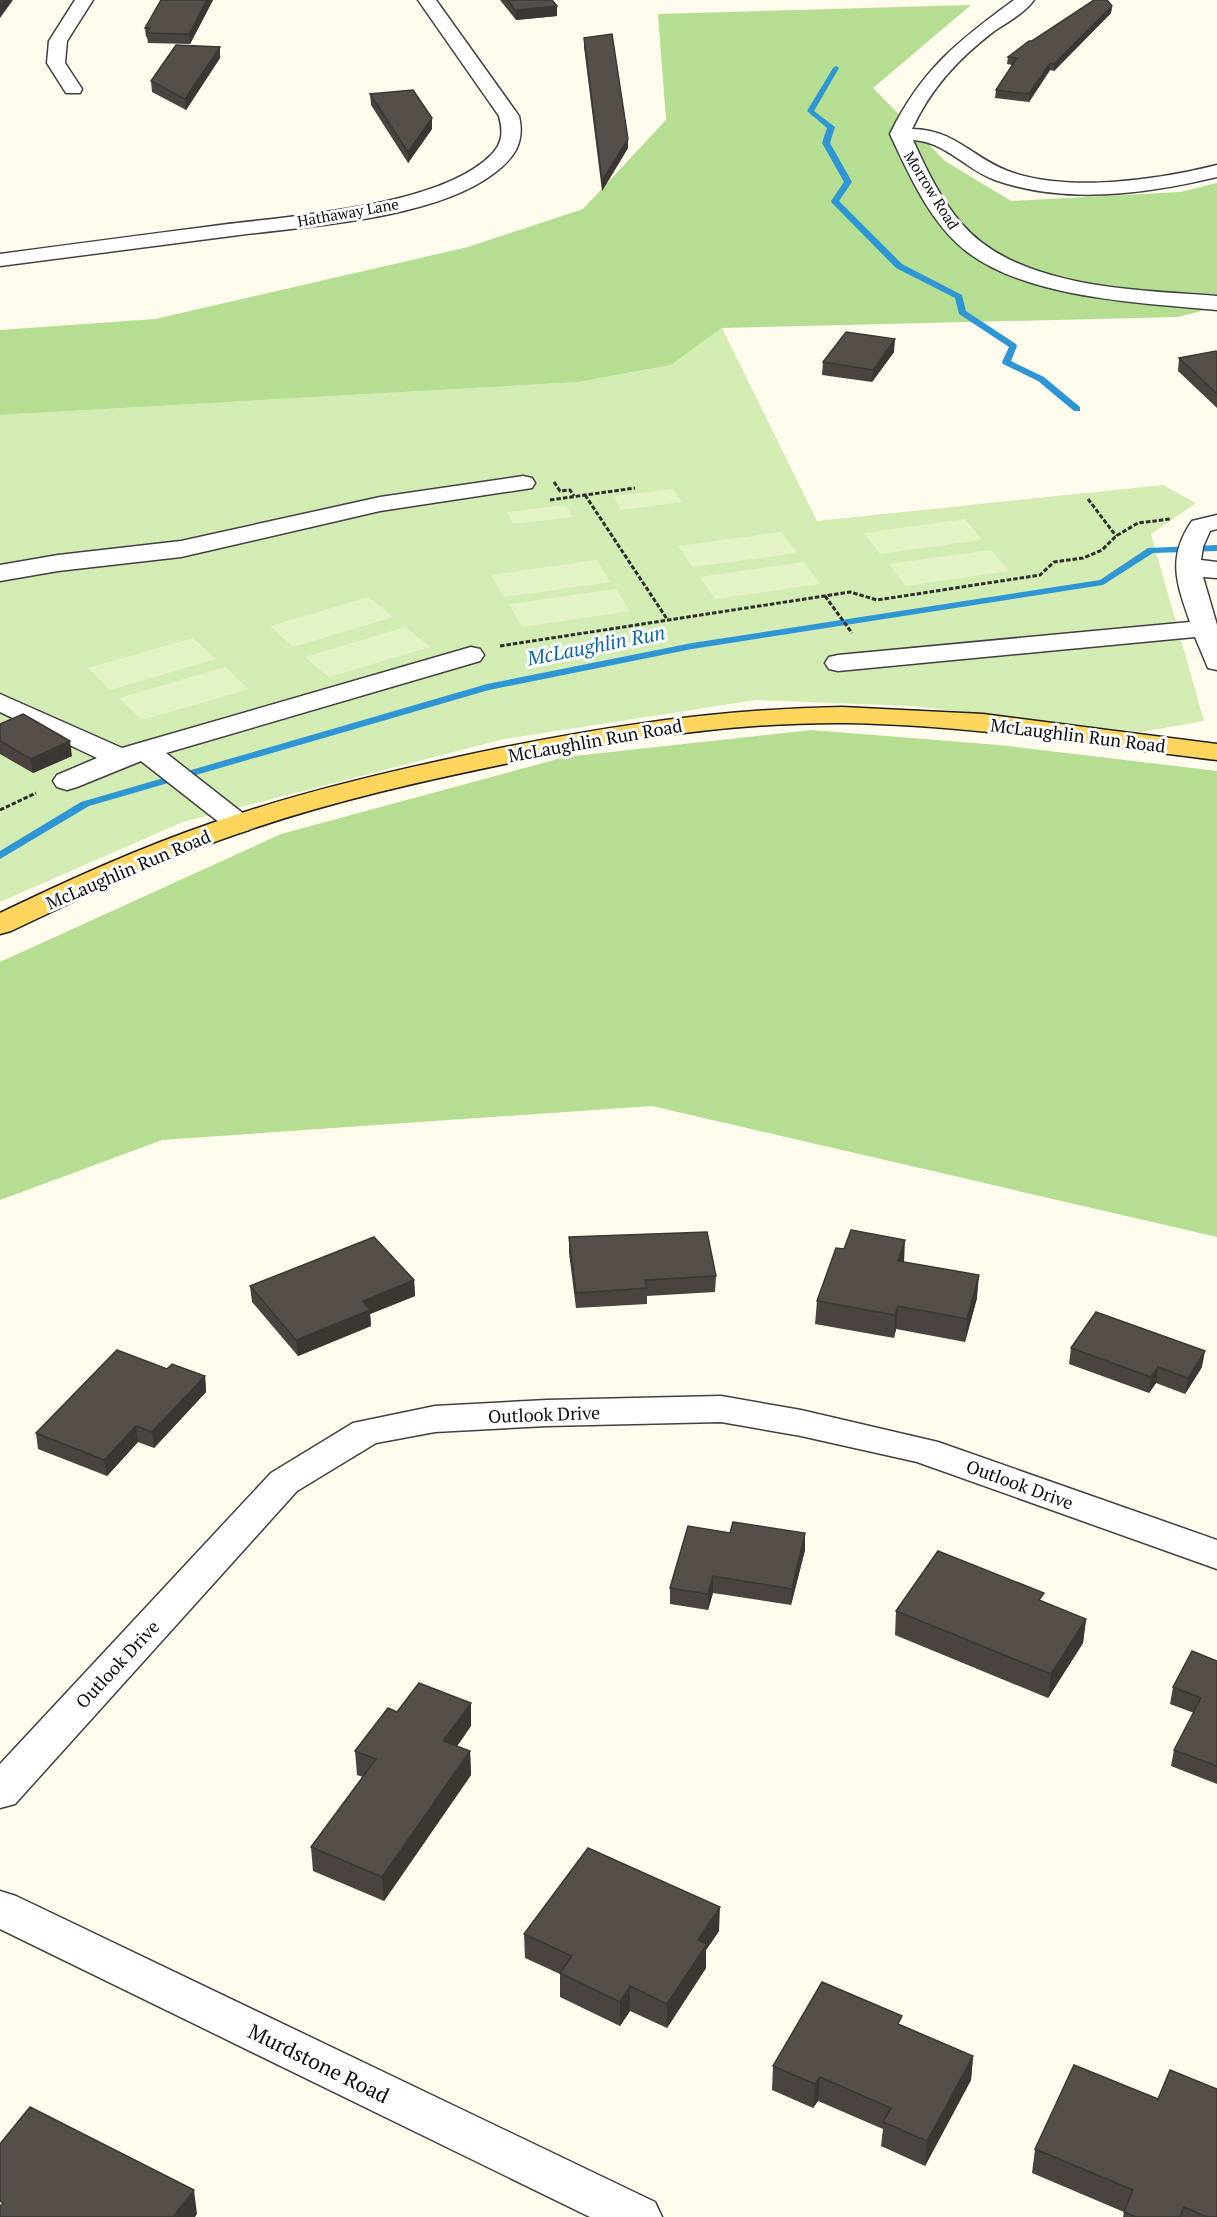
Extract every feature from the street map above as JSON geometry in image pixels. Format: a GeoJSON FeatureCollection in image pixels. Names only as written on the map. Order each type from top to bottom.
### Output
{"type":"FeatureCollection","features":[{"type":"Feature","properties":{"kind":"main road","name":"McLaughlin Run Road"},"geometry":{"type":"LineString","coordinates":[[0,925],[124,866],[239,824],[374,785],[549,746],[626,732],[748,718],[842,715],[900,717],[1217,752]]}},
{"type":"Feature","properties":{"kind":"street"},"geometry":{"type":"LineString","coordinates":[[73,89],[56,63],[58,41],[84,0]]}},
{"type":"Feature","properties":{"kind":"street","name":"Hathaway Lane"},"geometry":{"type":"LineString","coordinates":[[0,260],[368,212],[453,188],[485,170],[503,154],[511,142],[512,130],[509,116],[427,0]]}},
{"type":"Feature","properties":{"kind":"street","name":"Morrow Road"},"geometry":{"type":"LineString","coordinates":[[1025,0],[961,48],[927,83],[910,110],[900,134],[912,160],[955,230],[980,253],[1007,266],[1045,279],[1089,289],[1217,303]]}},
{"type":"Feature","properties":{"kind":"street"},"geometry":{"type":"LineString","coordinates":[[900,134],[924,135],[942,140],[1000,175],[1055,188],[1113,186],[1188,178],[1217,171]]}},
{"type":"Feature","properties":{"kind":"street"},"geometry":{"type":"LineString","coordinates":[[0,573],[58,562],[181,549],[380,504],[531,492]]}},
{"type":"Feature","properties":{"kind":"street"},"geometry":{"type":"LineString","coordinates":[[1198,542],[1217,570]]}},
{"type":"Feature","properties":{"kind":"street"},"geometry":{"type":"LineString","coordinates":[[1198,542],[1206,628],[1217,662]]}},
{"type":"Feature","properties":{"kind":"street"},"geometry":{"type":"LineString","coordinates":[[838,663],[1206,628]]}},
{"type":"Feature","properties":{"kind":"street"},"geometry":{"type":"LineString","coordinates":[[67,781],[471,655]]}},
{"type":"Feature","properties":{"kind":"street"},"geometry":{"type":"LineString","coordinates":[[0,702],[142,757],[188,784],[239,824]]}},
{"type":"Feature","properties":{"kind":"street","name":"Outlook Drive"},"geometry":{"type":"LineString","coordinates":[[0,1792],[284,1482],[366,1432],[446,1419],[548,1413],[721,1409],[801,1423],[925,1451],[1217,1555]]}},
{"type":"Feature","properties":{"kind":"street","name":"Murdstone Road"},"geometry":{"type":"LineString","coordinates":[[0,1909],[638,2217]]}},
{"type":"Feature","properties":{"kind":"path"},"geometry":{"type":"LineString","coordinates":[[554,481],[560,491],[570,489],[574,496]]}},
{"type":"Feature","properties":{"kind":"path"},"geometry":{"type":"LineString","coordinates":[[531,492],[574,496],[635,488]]}},
{"type":"Feature","properties":{"kind":"path"},"geometry":{"type":"LineString","coordinates":[[585,495],[667,619]]}},
{"type":"Feature","properties":{"kind":"path"},"geometry":{"type":"LineString","coordinates":[[1088,498],[1116,536]]}},
{"type":"Feature","properties":{"kind":"path"},"geometry":{"type":"LineString","coordinates":[[471,655],[510,642],[850,592],[877,600],[1040,575],[1054,562],[1083,558],[1102,550],[1116,536],[1138,523],[1152,520],[1167,519],[1198,542]]}},
{"type":"Feature","properties":{"kind":"path"},"geometry":{"type":"LineString","coordinates":[[825,596],[851,632]]}},
{"type":"Feature","properties":{"kind":"green space"},"geometry":{"type":"Polygon","coordinates":[[[971,5],[873,88],[945,161],[1011,201],[1180,192],[1217,183],[1217,307],[1178,317],[722,328],[671,365],[579,382],[0,415],[0,330],[155,319],[468,247],[583,209],[666,120],[658,14],[971,5]]]}},
{"type":"Feature","properties":{"kind":"green space"},"geometry":{"type":"Polygon","coordinates":[[[722,328],[817,521],[1163,485],[1196,503],[1151,534],[1204,721],[1141,732],[911,706],[756,700],[504,739],[183,822],[0,902],[0,415],[579,382],[671,365],[722,328]]]}},
{"type":"Feature","properties":{"kind":"green space"},"geometry":{"type":"Polygon","coordinates":[[[673,489],[682,502],[621,510],[613,496],[673,489]]]}},
{"type":"Feature","properties":{"kind":"green space"},"geometry":{"type":"Polygon","coordinates":[[[566,505],[573,517],[513,524],[507,512],[566,505]]]}},
{"type":"Feature","properties":{"kind":"green space"},"geometry":{"type":"Polygon","coordinates":[[[965,519],[982,540],[880,554],[864,533],[965,519]]]}},
{"type":"Feature","properties":{"kind":"green space"},"geometry":{"type":"Polygon","coordinates":[[[781,532],[797,553],[693,567],[678,546],[781,532]]]}},
{"type":"Feature","properties":{"kind":"green space"},"geometry":{"type":"Polygon","coordinates":[[[991,550],[1009,571],[906,586],[889,564],[991,550]]]}},
{"type":"Feature","properties":{"kind":"green space"},"geometry":{"type":"Polygon","coordinates":[[[597,560],[610,582],[504,597],[491,575],[597,560]]]}},
{"type":"Feature","properties":{"kind":"green space"},"geometry":{"type":"Polygon","coordinates":[[[804,562],[820,584],[715,599],[700,577],[804,562]]]}},
{"type":"Feature","properties":{"kind":"green space"},"geometry":{"type":"Polygon","coordinates":[[[616,589],[630,611],[522,627],[509,604],[616,589]]]}},
{"type":"Feature","properties":{"kind":"green space"},"geometry":{"type":"Polygon","coordinates":[[[369,597],[393,617],[293,647],[270,626],[369,597]]]}},
{"type":"Feature","properties":{"kind":"green space"},"geometry":{"type":"Polygon","coordinates":[[[405,627],[430,647],[329,677],[305,657],[405,627]]]}},
{"type":"Feature","properties":{"kind":"green space"},"geometry":{"type":"Polygon","coordinates":[[[193,638],[216,659],[110,690],[88,668],[193,638]]]}},
{"type":"Feature","properties":{"kind":"green space"},"geometry":{"type":"Polygon","coordinates":[[[225,667],[249,689],[142,720],[119,698],[225,667]]]}},
{"type":"Feature","properties":{"kind":"green space"},"geometry":{"type":"Polygon","coordinates":[[[811,730],[999,745],[1217,771],[1217,1237],[652,1106],[162,1140],[0,1200],[0,962],[281,834],[565,757],[811,730]]]}},
{"type":"Feature","properties":{"kind":"building"},"geometry":{"type":"Polygon","coordinates":[[[161,0],[207,0],[189,34],[147,33],[150,28],[145,28],[161,0]]]}},
{"type":"Feature","properties":{"kind":"building"},"geometry":{"type":"Polygon","coordinates":[[[508,0],[552,0],[557,6],[515,10],[508,0]]]}},
{"type":"Feature","properties":{"kind":"building"},"geometry":{"type":"Polygon","coordinates":[[[1094,0],[1107,0],[1112,6],[1054,64],[1050,63],[1029,94],[996,90],[1017,58],[1008,57],[1094,0]]]}},
{"type":"Feature","properties":{"kind":"building"},"geometry":{"type":"Polygon","coordinates":[[[612,34],[628,139],[602,181],[584,38],[612,34]]]}},
{"type":"Feature","properties":{"kind":"building"},"geometry":{"type":"Polygon","coordinates":[[[176,45],[220,47],[185,99],[151,81],[176,45]]]}},
{"type":"Feature","properties":{"kind":"building"},"geometry":{"type":"Polygon","coordinates":[[[413,90],[432,118],[408,152],[370,94],[413,90]]]}},
{"type":"Feature","properties":{"kind":"building"},"geometry":{"type":"Polygon","coordinates":[[[846,332],[895,339],[873,370],[823,362],[846,332]]]}},
{"type":"Feature","properties":{"kind":"building"},"geometry":{"type":"Polygon","coordinates":[[[1217,352],[1217,394],[1179,358],[1217,352]]]}},
{"type":"Feature","properties":{"kind":"building"},"geometry":{"type":"Polygon","coordinates":[[[23,714],[70,741],[31,759],[0,741],[0,724],[23,714]]]}},
{"type":"Feature","properties":{"kind":"building"},"geometry":{"type":"Polygon","coordinates":[[[851,1230],[905,1240],[898,1261],[979,1275],[967,1319],[898,1306],[895,1315],[817,1301],[836,1248],[844,1249],[851,1230]]]}},
{"type":"Feature","properties":{"kind":"building"},"geometry":{"type":"Polygon","coordinates":[[[707,1232],[716,1276],[645,1280],[647,1288],[576,1293],[569,1237],[707,1232]]]}},
{"type":"Feature","properties":{"kind":"building"},"geometry":{"type":"Polygon","coordinates":[[[374,1237],[414,1280],[363,1301],[370,1310],[296,1340],[250,1286],[374,1237]]]}},
{"type":"Feature","properties":{"kind":"building"},"geometry":{"type":"Polygon","coordinates":[[[1096,1312],[1205,1351],[1188,1378],[1158,1367],[1151,1377],[1071,1348],[1096,1312]]]}},
{"type":"Feature","properties":{"kind":"building"},"geometry":{"type":"Polygon","coordinates":[[[117,1350],[167,1369],[172,1364],[205,1376],[152,1432],[136,1426],[104,1460],[36,1433],[117,1350]]]}},
{"type":"Feature","properties":{"kind":"building"},"geometry":{"type":"Polygon","coordinates":[[[733,1522],[805,1533],[792,1589],[713,1576],[708,1594],[670,1588],[688,1526],[730,1533],[733,1522]]]}},
{"type":"Feature","properties":{"kind":"building"},"geometry":{"type":"Polygon","coordinates":[[[938,1551],[1044,1593],[1039,1600],[1086,1619],[1051,1674],[896,1611],[938,1551]]]}},
{"type":"Feature","properties":{"kind":"building"},"geometry":{"type":"Polygon","coordinates":[[[1192,1651],[1217,1661],[1217,1766],[1174,1750],[1201,1698],[1173,1687],[1192,1651]]]}},
{"type":"Feature","properties":{"kind":"building"},"geometry":{"type":"Polygon","coordinates":[[[419,1683],[471,1703],[443,1741],[470,1751],[382,1877],[311,1847],[376,1759],[355,1751],[388,1708],[397,1712],[419,1683]]]}},
{"type":"Feature","properties":{"kind":"building"},"geometry":{"type":"Polygon","coordinates":[[[588,1848],[720,1907],[698,1940],[707,1944],[667,2004],[630,1986],[620,2002],[560,1973],[572,1956],[524,1934],[588,1848]]]}},
{"type":"Feature","properties":{"kind":"building"},"geometry":{"type":"Polygon","coordinates":[[[822,1982],[902,2016],[898,2024],[973,2056],[927,2141],[883,2122],[891,2108],[820,2077],[815,2084],[773,2066],[822,1982]]]}},
{"type":"Feature","properties":{"kind":"building"},"geometry":{"type":"Polygon","coordinates":[[[1074,2065],[1158,2099],[1170,2070],[1217,2089],[1217,2217],[1207,2217],[1184,2207],[1180,2217],[1136,2217],[1124,2212],[1133,2190],[1035,2149],[1074,2065]]]}},
{"type":"Feature","properties":{"kind":"building"},"geometry":{"type":"Polygon","coordinates":[[[30,2107],[194,2190],[173,2217],[0,2217],[0,2206],[3,2203],[0,2201],[0,2144],[30,2107]]]}},
{"type":"Feature","properties":{"kind":"waterway"},"geometry":{"type":"LineString","coordinates":[[836,68],[810,111],[831,127],[826,143],[848,182],[835,201],[899,266],[959,297],[962,312],[1013,346],[1006,362],[1041,379],[1077,409]]}},
{"type":"Feature","properties":{"kind":"waterway","name":"McLaughlin Run"},"geometry":{"type":"LineString","coordinates":[[0,856],[85,804],[487,687],[692,646],[1103,582],[1151,550],[1217,548]]}}]}
